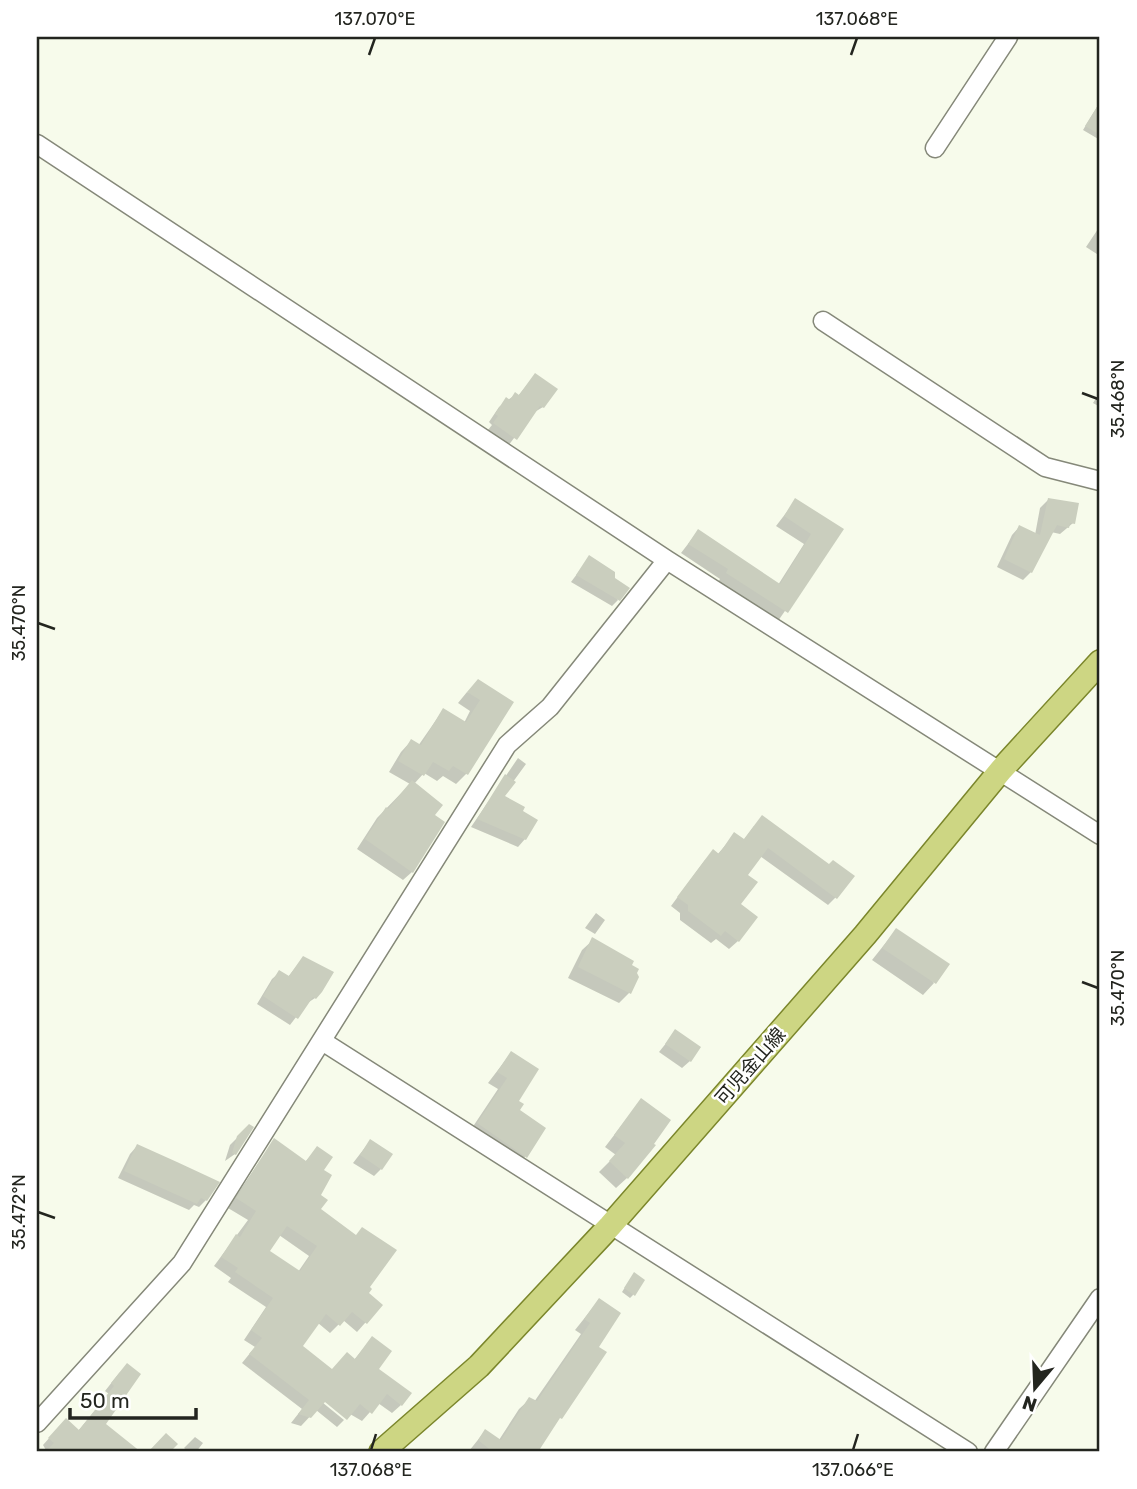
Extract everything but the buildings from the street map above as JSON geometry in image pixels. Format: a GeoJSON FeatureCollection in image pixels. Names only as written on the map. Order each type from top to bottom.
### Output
{"type":"FeatureCollection","features":[{"type":"Feature","properties":{"kind":"main road","name":"可児金山線"},"geometry":{"type":"LineString","coordinates":[[381,1452],[479,1366],[610,1226],[865,935],[1001,771],[1100,662]]}},
{"type":"Feature","properties":{"kind":"street"},"geometry":{"type":"LineString","coordinates":[[935,148],[1008,37]]}},
{"type":"Feature","properties":{"kind":"street"},"geometry":{"type":"LineString","coordinates":[[37,144],[667,560],[1100,835]]}},
{"type":"Feature","properties":{"kind":"street"},"geometry":{"type":"LineString","coordinates":[[823,321],[1045,467],[1100,481]]}},
{"type":"Feature","properties":{"kind":"street"},"geometry":{"type":"LineString","coordinates":[[37,1423],[182,1263],[507,745],[550,707],[667,560]]}},
{"type":"Feature","properties":{"kind":"street"},"geometry":{"type":"LineString","coordinates":[[322,1041],[968,1452]]}},
{"type":"Feature","properties":{"kind":"street"},"geometry":{"type":"LineString","coordinates":[[994,1452],[1100,1298]]}}]}
